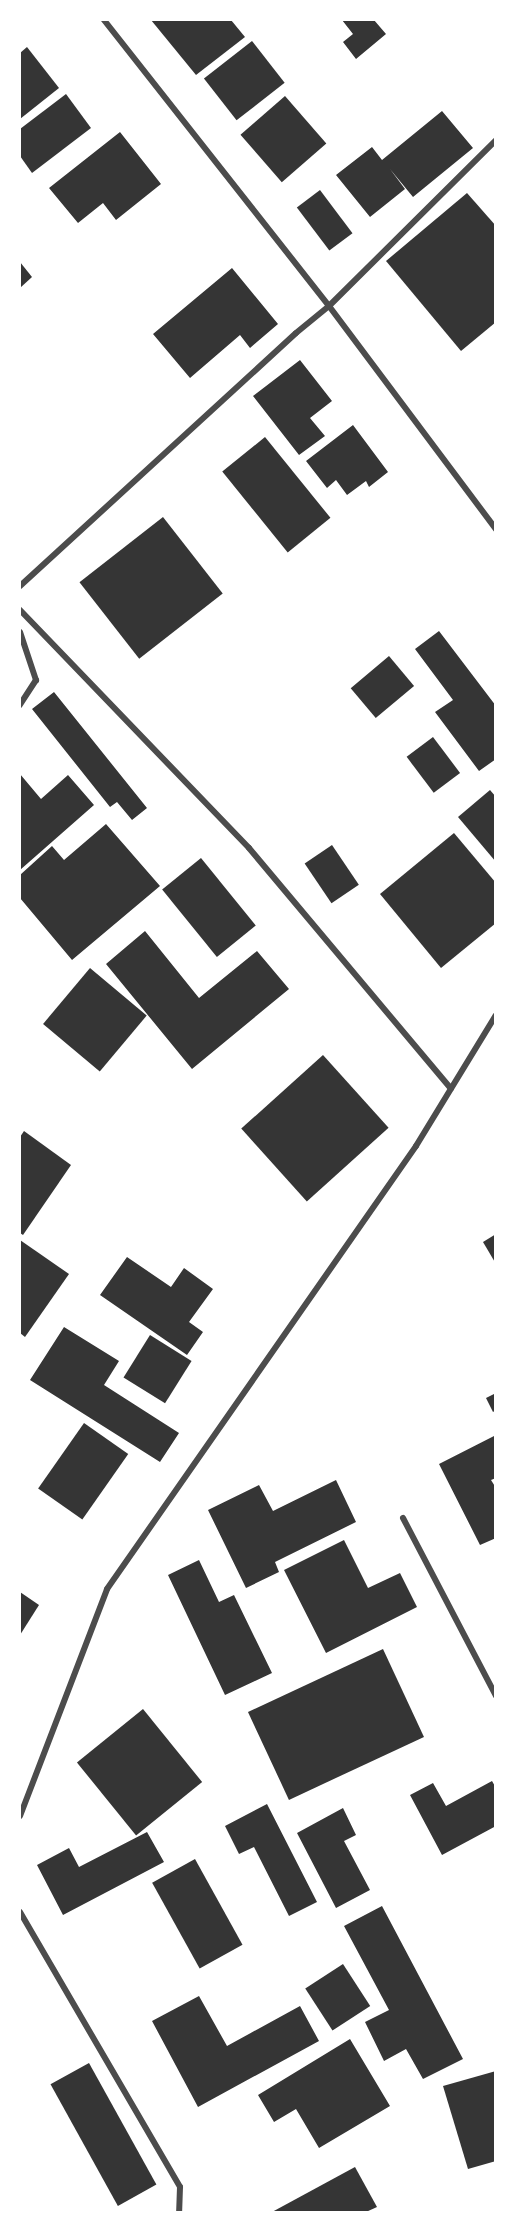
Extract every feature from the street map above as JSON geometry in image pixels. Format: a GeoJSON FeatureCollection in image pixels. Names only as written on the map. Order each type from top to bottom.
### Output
{"type":"FeatureCollection","features":[{"type":"Feature","properties":{"kind":"street"},"geometry":{"type":"LineString","coordinates":[[104,20],[329,306],[495,529]]}},
{"type":"Feature","properties":{"kind":"street"},"geometry":{"type":"LineString","coordinates":[[20,586],[296,333],[329,306],[495,140]]}},
{"type":"Feature","properties":{"kind":"street"},"geometry":{"type":"LineString","coordinates":[[20,610],[249,848],[450,1089]]}},
{"type":"Feature","properties":{"kind":"street"},"geometry":{"type":"LineString","coordinates":[[20,632],[36,680],[20,705]]}},
{"type":"Feature","properties":{"kind":"street"},"geometry":{"type":"LineString","coordinates":[[20,1816],[107,1589],[416,1146],[495,1015]]}},
{"type":"Feature","properties":{"kind":"street"},"geometry":{"type":"LineString","coordinates":[[403,1518],[495,1696]]}},
{"type":"Feature","properties":{"kind":"street"},"geometry":{"type":"LineString","coordinates":[[20,1912],[180,2187],[179,2212]]}},
{"type":"Feature","properties":{"kind":"building"},"geometry":{"type":"Polygon","coordinates":[[[151,20],[231,20],[245,37],[196,75],[151,20]]]}},
{"type":"Feature","properties":{"kind":"building"},"geometry":{"type":"Polygon","coordinates":[[[342,20],[374,20],[386,34],[356,59],[343,42],[353,34],[342,20]]]}},
{"type":"Feature","properties":{"kind":"building"},"geometry":{"type":"Polygon","coordinates":[[[252,41],[285,83],[237,120],[204,79],[252,41]]]}},
{"type":"Feature","properties":{"kind":"building"},"geometry":{"type":"Polygon","coordinates":[[[27,47],[59,88],[20,119],[20,53],[27,47]]]}},
{"type":"Feature","properties":{"kind":"building"},"geometry":{"type":"Polygon","coordinates":[[[66,94],[91,128],[32,173],[20,156],[20,129],[66,94]]]}},
{"type":"Feature","properties":{"kind":"building"},"geometry":{"type":"Polygon","coordinates":[[[285,96],[326,144],[282,182],[240,135],[285,96]]]}},
{"type":"Feature","properties":{"kind":"building"},"geometry":{"type":"Polygon","coordinates":[[[442,111],[473,148],[413,197],[390,169],[405,189],[370,217],[336,175],[372,147],[382,160],[442,111]]]}},
{"type":"Feature","properties":{"kind":"building"},"geometry":{"type":"Polygon","coordinates":[[[120,132],[161,184],[116,220],[103,203],[78,223],[49,188],[120,132]]]}},
{"type":"Feature","properties":{"kind":"building"},"geometry":{"type":"Polygon","coordinates":[[[320,190],[352,233],[329,251],[297,207],[320,190]]]}},
{"type":"Feature","properties":{"kind":"building"},"geometry":{"type":"Polygon","coordinates":[[[467,193],[496,226],[496,322],[461,351],[386,261],[467,193]]]}},
{"type":"Feature","properties":{"kind":"building"},"geometry":{"type":"Polygon","coordinates":[[[20,262],[32,277],[20,288],[20,262]]]}},
{"type":"Feature","properties":{"kind":"building"},"geometry":{"type":"Polygon","coordinates":[[[232,268],[278,324],[250,348],[240,335],[190,378],[153,334],[232,268]]]}},
{"type":"Feature","properties":{"kind":"building"},"geometry":{"type":"Polygon","coordinates":[[[300,360],[332,401],[310,418],[325,436],[299,455],[253,396],[300,360]]]}},
{"type":"Feature","properties":{"kind":"building"},"geometry":{"type":"Polygon","coordinates":[[[353,425],[388,472],[369,487],[366,481],[347,495],[336,480],[327,488],[306,461],[353,425]]]}},
{"type":"Feature","properties":{"kind":"building"},"geometry":{"type":"Polygon","coordinates":[[[265,437],[330,518],[288,552],[222,472],[265,437]]]}},
{"type":"Feature","properties":{"kind":"building"},"geometry":{"type":"Polygon","coordinates":[[[163,517],[223,593],[139,659],[79,582],[163,517]]]}},
{"type":"Feature","properties":{"kind":"building"},"geometry":{"type":"Polygon","coordinates":[[[439,631],[496,706],[496,759],[479,771],[435,712],[453,700],[415,649],[439,631]]]}},
{"type":"Feature","properties":{"kind":"building"},"geometry":{"type":"Polygon","coordinates":[[[389,656],[414,686],[376,718],[351,688],[389,656]]]}},
{"type":"Feature","properties":{"kind":"building"},"geometry":{"type":"Polygon","coordinates":[[[54,692],[147,808],[132,820],[117,802],[110,807],[32,709],[54,692]]]}},
{"type":"Feature","properties":{"kind":"building"},"geometry":{"type":"Polygon","coordinates":[[[433,737],[460,773],[434,793],[407,757],[433,737]]]}},
{"type":"Feature","properties":{"kind":"building"},"geometry":{"type":"Polygon","coordinates":[[[20,774],[41,799],[68,775],[94,805],[20,870],[20,774]]]}},
{"type":"Feature","properties":{"kind":"building"},"geometry":{"type":"Polygon","coordinates":[[[490,790],[496,797],[496,862],[458,817],[490,790]]]}},
{"type":"Feature","properties":{"kind":"building"},"geometry":{"type":"Polygon","coordinates":[[[106,824],[160,886],[72,960],[20,898],[20,875],[52,846],[64,860],[106,824]]]}},
{"type":"Feature","properties":{"kind":"building"},"geometry":{"type":"Polygon","coordinates":[[[454,833],[496,883],[496,923],[441,968],[380,894],[454,833]]]}},
{"type":"Feature","properties":{"kind":"building"},"geometry":{"type":"Polygon","coordinates":[[[332,845],[359,885],[331,903],[305,863],[332,845]]]}},
{"type":"Feature","properties":{"kind":"building"},"geometry":{"type":"Polygon","coordinates":[[[201,858],[256,926],[217,957],[162,889],[201,858]]]}},
{"type":"Feature","properties":{"kind":"building"},"geometry":{"type":"Polygon","coordinates":[[[145,931],[199,998],[257,951],[289,989],[192,1069],[106,964],[145,931]]]}},
{"type":"Feature","properties":{"kind":"building"},"geometry":{"type":"Polygon","coordinates":[[[90,968],[147,1016],[100,1071],[43,1024],[90,968]]]}},
{"type":"Feature","properties":{"kind":"building"},"geometry":{"type":"Polygon","coordinates":[[[323,1055],[389,1128],[307,1201],[241,1129],[323,1055]]]}},
{"type":"Feature","properties":{"kind":"building"},"geometry":{"type":"Polygon","coordinates":[[[24,1131],[71,1165],[23,1235],[20,1233],[20,1137],[24,1131]]]}},
{"type":"Feature","properties":{"kind":"building"},"geometry":{"type":"Polygon","coordinates":[[[496,1234],[496,1264],[483,1242],[496,1234]]]}},
{"type":"Feature","properties":{"kind":"building"},"geometry":{"type":"Polygon","coordinates":[[[20,1240],[69,1274],[25,1337],[20,1333],[20,1240]]]}},
{"type":"Feature","properties":{"kind":"building"},"geometry":{"type":"Polygon","coordinates":[[[127,1257],[171,1287],[184,1268],[213,1289],[189,1322],[203,1332],[187,1355],[100,1295],[127,1257]]]}},
{"type":"Feature","properties":{"kind":"building"},"geometry":{"type":"Polygon","coordinates":[[[64,1327],[119,1361],[104,1385],[179,1433],[160,1462],[30,1380],[64,1327]]]}},
{"type":"Feature","properties":{"kind":"building"},"geometry":{"type":"Polygon","coordinates":[[[150,1335],[192,1361],[165,1403],[124,1377],[150,1335]]]}},
{"type":"Feature","properties":{"kind":"building"},"geometry":{"type":"Polygon","coordinates":[[[496,1393],[496,1410],[493,1412],[486,1398],[496,1393]]]}},
{"type":"Feature","properties":{"kind":"building"},"geometry":{"type":"Polygon","coordinates":[[[84,1423],[128,1454],[82,1520],[38,1489],[84,1423]]]}},
{"type":"Feature","properties":{"kind":"building"},"geometry":{"type":"Polygon","coordinates":[[[496,1435],[496,1478],[491,1480],[496,1488],[496,1538],[480,1545],[439,1464],[496,1435]]]}},
{"type":"Feature","properties":{"kind":"building"},"geometry":{"type":"Polygon","coordinates":[[[336,1480],[356,1522],[275,1562],[279,1572],[246,1588],[208,1510],[259,1485],[273,1511],[336,1480]]]}},
{"type":"Feature","properties":{"kind":"building"},"geometry":{"type":"Polygon","coordinates":[[[344,1540],[368,1588],[400,1573],[417,1607],[326,1653],[284,1570],[344,1540]]]}},
{"type":"Feature","properties":{"kind":"building"},"geometry":{"type":"Polygon","coordinates":[[[199,1560],[219,1602],[234,1595],[272,1673],[225,1695],[168,1575],[199,1560]]]}},
{"type":"Feature","properties":{"kind":"building"},"geometry":{"type":"Polygon","coordinates":[[[20,1592],[39,1605],[20,1635],[20,1592]]]}},
{"type":"Feature","properties":{"kind":"building"},"geometry":{"type":"Polygon","coordinates":[[[383,1649],[424,1737],[289,1800],[248,1712],[383,1649]]]}},
{"type":"Feature","properties":{"kind":"building"},"geometry":{"type":"Polygon","coordinates":[[[143,1709],[202,1782],[136,1836],[77,1762],[143,1709]]]}},
{"type":"Feature","properties":{"kind":"building"},"geometry":{"type":"Polygon","coordinates":[[[492,1781],[496,1788],[496,1826],[442,1855],[410,1795],[433,1783],[446,1806],[492,1781]]]}},
{"type":"Feature","properties":{"kind":"building"},"geometry":{"type":"Polygon","coordinates":[[[267,1804],[317,1902],[289,1916],[254,1847],[239,1854],[225,1826],[267,1804]]]}},
{"type":"Feature","properties":{"kind":"building"},"geometry":{"type":"Polygon","coordinates":[[[343,1808],[356,1835],[344,1841],[370,1890],[336,1908],[297,1833],[343,1808]]]}},
{"type":"Feature","properties":{"kind":"building"},"geometry":{"type":"Polygon","coordinates":[[[147,1832],[164,1862],[63,1915],[37,1865],[69,1848],[79,1867],[147,1832]]]}},
{"type":"Feature","properties":{"kind":"building"},"geometry":{"type":"Polygon","coordinates":[[[195,1859],[243,1945],[200,1968],[152,1883],[195,1859]]]}},
{"type":"Feature","properties":{"kind":"building"},"geometry":{"type":"Polygon","coordinates":[[[382,1906],[463,2059],[423,2079],[406,2049],[384,2061],[365,2022],[389,2010],[344,1926],[382,1906]]]}},
{"type":"Feature","properties":{"kind":"building"},"geometry":{"type":"Polygon","coordinates":[[[343,1964],[370,2006],[332,2030],[305,1989],[343,1964]]]}},
{"type":"Feature","properties":{"kind":"building"},"geometry":{"type":"Polygon","coordinates":[[[199,1996],[227,2046],[300,2006],[319,2041],[198,2107],[152,2021],[199,1996]]]}},
{"type":"Feature","properties":{"kind":"building"},"geometry":{"type":"Polygon","coordinates":[[[350,2039],[390,2106],[319,2148],[296,2109],[274,2122],[258,2095],[350,2039]]]}},
{"type":"Feature","properties":{"kind":"building"},"geometry":{"type":"Polygon","coordinates":[[[89,2063],[156,2185],[118,2206],[51,2084],[89,2063]]]}},
{"type":"Feature","properties":{"kind":"building"},"geometry":{"type":"Polygon","coordinates":[[[496,2071],[496,2161],[468,2169],[443,2086],[496,2071]]]}},
{"type":"Feature","properties":{"kind":"building"},"geometry":{"type":"Polygon","coordinates":[[[355,2167],[377,2207],[366,2212],[272,2212],[355,2167]]]}}]}
